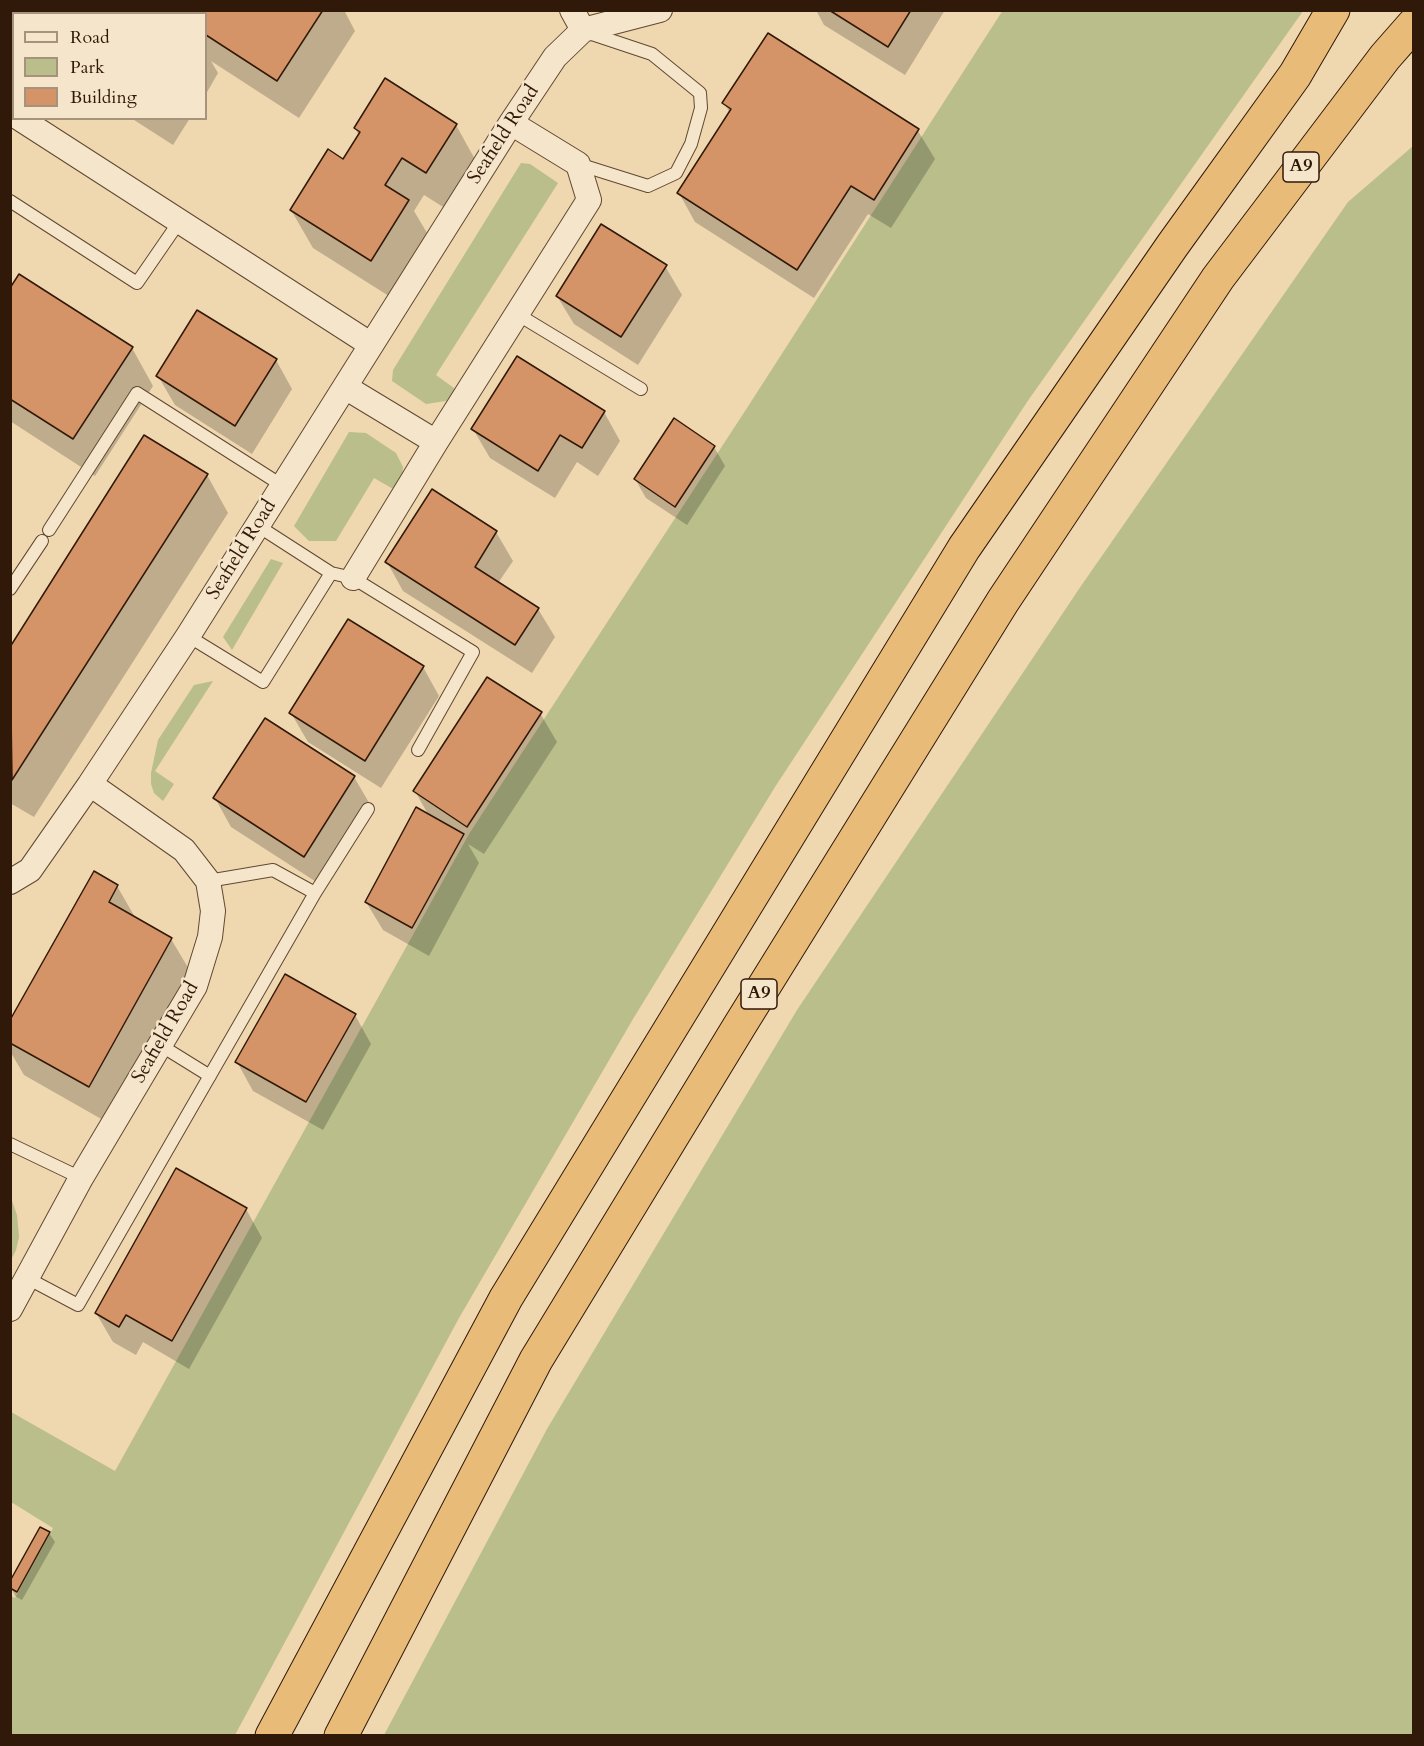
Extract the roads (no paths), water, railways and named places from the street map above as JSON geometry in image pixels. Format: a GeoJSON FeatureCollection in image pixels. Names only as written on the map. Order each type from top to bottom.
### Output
{"type":"FeatureCollection","features":[{"type":"Feature","properties":{"kind":"highway"},"geometry":{"type":"LineString","coordinates":[[272,1736],[506,1298],[958,558],[1172,246],[1295,75],[1332,12]]}},
{"type":"Feature","properties":{"kind":"highway","name":"A9"},"geometry":{"type":"LineString","coordinates":[[341,1736],[536,1360],[996,611],[1218,278],[1385,57],[1413,24]]}},
{"type":"Feature","properties":{"kind":"street","name":"Seafield Road"},"geometry":{"type":"LineString","coordinates":[[10,882],[30,870],[188,636],[577,20],[660,10]]}},
{"type":"Feature","properties":{"kind":"street"},"geometry":{"type":"LineString","coordinates":[[22,120],[370,345]]}},
{"type":"Feature","properties":{"kind":"street"},"geometry":{"type":"LineString","coordinates":[[342,576],[436,442],[589,200],[578,164],[511,123]]}},
{"type":"Feature","properties":{"kind":"street"},"geometry":{"type":"LineString","coordinates":[[345,387],[436,442]]}},
{"type":"Feature","properties":{"kind":"street","name":"Seafield Road"},"geometry":{"type":"LineString","coordinates":[[10,1309],[81,1178],[195,986],[210,937],[213,911],[208,881],[184,850],[90,784]]}},
{"type":"Feature","properties":{"kind":"lane"},"geometry":{"type":"LineString","coordinates":[[577,20],[652,54],[700,93],[702,108],[691,144],[676,173],[648,186],[578,164]]}},
{"type":"Feature","properties":{"kind":"lane"},"geometry":{"type":"LineString","coordinates":[[10,201],[137,283],[178,222]]}},
{"type":"Feature","properties":{"kind":"lane"},"geometry":{"type":"LineString","coordinates":[[517,314],[641,389]]}},
{"type":"Feature","properties":{"kind":"lane"},"geometry":{"type":"LineString","coordinates":[[10,589],[137,393],[283,486]]}},
{"type":"Feature","properties":{"kind":"lane"},"geometry":{"type":"LineString","coordinates":[[258,526],[473,652],[418,750]]}},
{"type":"Feature","properties":{"kind":"lane"},"geometry":{"type":"LineString","coordinates":[[188,636],[263,682],[342,576]]}},
{"type":"Feature","properties":{"kind":"lane"},"geometry":{"type":"LineString","coordinates":[[27,1278],[78,1305],[315,893],[368,809]]}},
{"type":"Feature","properties":{"kind":"lane"},"geometry":{"type":"LineString","coordinates":[[208,881],[273,870],[315,893]]}},
{"type":"Feature","properties":{"kind":"lane"},"geometry":{"type":"LineString","coordinates":[[160,1045],[210,1076]]}},
{"type":"Feature","properties":{"kind":"lane"},"geometry":{"type":"LineString","coordinates":[[10,1144],[81,1178]]}}]}
